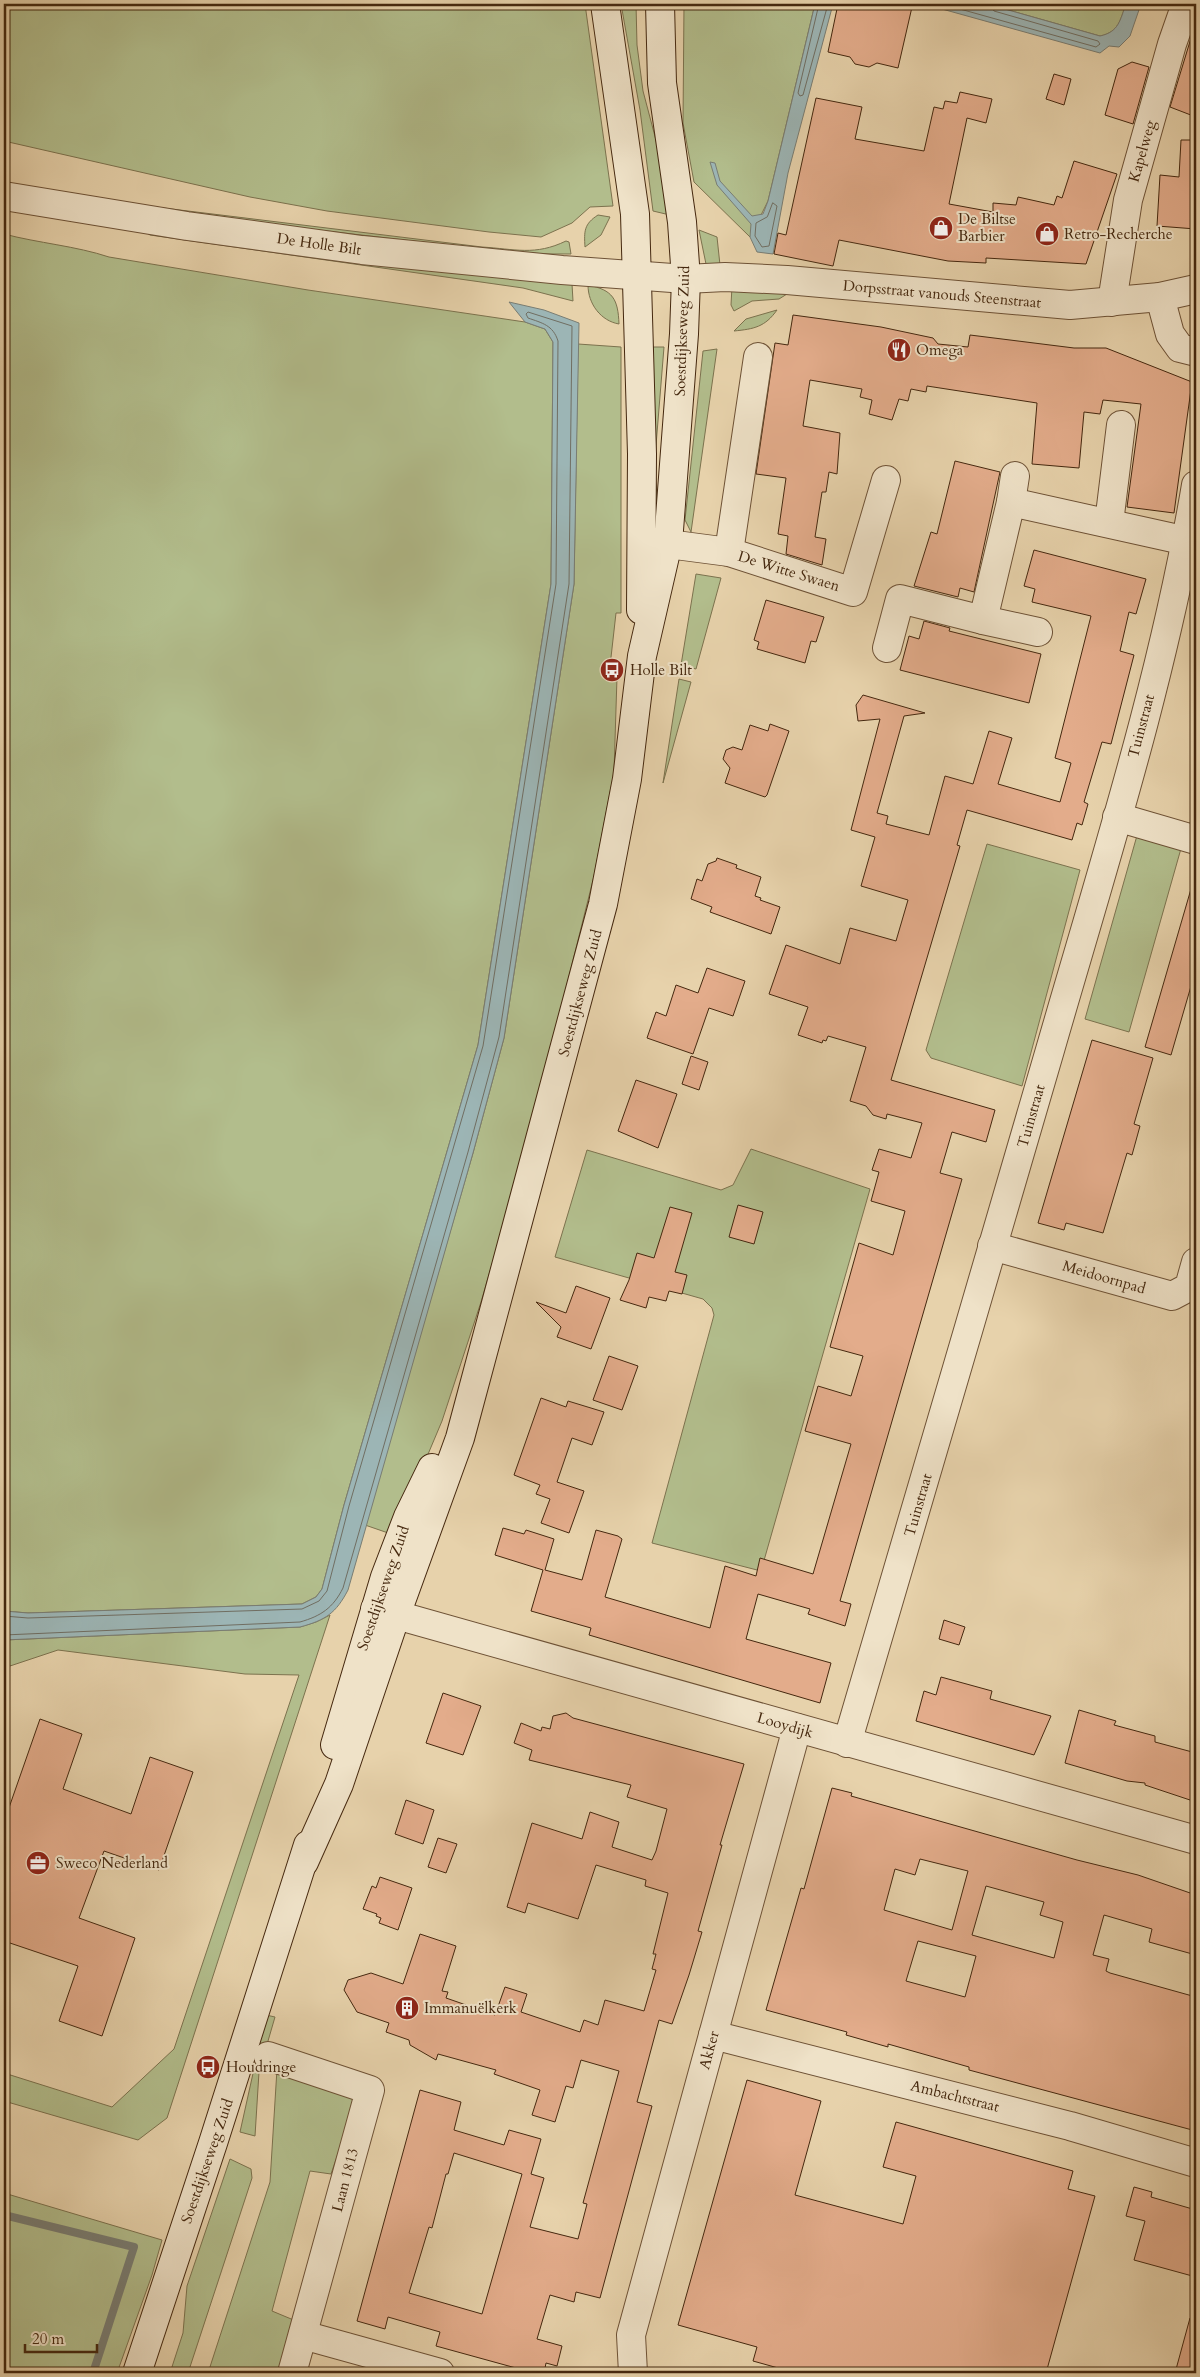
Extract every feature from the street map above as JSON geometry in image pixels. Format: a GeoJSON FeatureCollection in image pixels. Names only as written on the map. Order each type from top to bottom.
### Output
{"type":"FeatureCollection","features":[{"type":"Feature","properties":{"kind":"street","name":"Soestdijkseweg Zuid"},"geometry":{"type":"LineString","coordinates":[[604,4],[632,186],[637,274],[642,454],[642,656]]}},
{"type":"Feature","properties":{"kind":"street","name":"Soestdijkseweg Zuid"},"geometry":{"type":"LineString","coordinates":[[136,2373],[304,1862],[358,1661],[386,1612],[397,1544],[444,1440],[489,1323],[532,1173],[603,904],[627,779],[642,656],[668,543],[678,421],[686,279],[682,222],[662,84],[660,4]]}},
{"type":"Feature","properties":{"kind":"street","name":"Kapelweg"},"geometry":{"type":"LineString","coordinates":[[1112,302],[1128,200],[1172,44],[1186,4]]}},
{"type":"Feature","properties":{"kind":"street","name":"De Holle Bilt"},"geometry":{"type":"LineString","coordinates":[[4,196],[187,226],[362,250],[562,270],[686,279]]}},
{"type":"Feature","properties":{"kind":"street","name":"Dorpsstraat vanouds Steenstraat"},"geometry":{"type":"LineString","coordinates":[[686,279],[725,277],[787,280],[1070,305],[1160,298],[1196,289]]}},
{"type":"Feature","properties":{"kind":"street"},"geometry":{"type":"LineString","coordinates":[[1160,298],[1170,334],[1180,348],[1196,352]]}},
{"type":"Feature","properties":{"kind":"street","name":"De Witte Swaen"},"geometry":{"type":"LineString","coordinates":[[729,552],[758,357]]}},
{"type":"Feature","properties":{"kind":"street"},"geometry":{"type":"LineString","coordinates":[[1109,523],[1121,425]]}},
{"type":"Feature","properties":{"kind":"street","name":"De Witte Swaen"},"geometry":{"type":"LineString","coordinates":[[641,540],[729,552],[853,592],[886,480]]}},
{"type":"Feature","properties":{"kind":"street","name":"Tuinstraat"},"geometry":{"type":"LineString","coordinates":[[848,1742],[1117,817],[1163,645],[1187,541],[1196,484]]}},
{"type":"Feature","properties":{"kind":"street"},"geometry":{"type":"LineString","coordinates":[[983,620],[1013,489],[1109,523],[1187,541]]}},
{"type":"Feature","properties":{"kind":"street"},"geometry":{"type":"LineString","coordinates":[[887,648],[900,600],[1038,632]]}},
{"type":"Feature","properties":{"kind":"street"},"geometry":{"type":"LineString","coordinates":[[1117,817],[1196,840]]}},
{"type":"Feature","properties":{"kind":"street","name":"Meidoornpad"},"geometry":{"type":"LineString","coordinates":[[992,1246],[1172,1296],[1189,1287],[1196,1262]]}},
{"type":"Feature","properties":{"kind":"street","name":"Looydijk"},"geometry":{"type":"LineString","coordinates":[[386,1612],[1196,1840]]}},
{"type":"Feature","properties":{"kind":"street","name":"Akker"},"geometry":{"type":"LineString","coordinates":[[633,2373],[631,2335],[796,1728]]}},
{"type":"Feature","properties":{"kind":"street","name":"Ambachtstraat"},"geometry":{"type":"LineString","coordinates":[[713,2035],[1070,2126],[1196,2163]]}},
{"type":"Feature","properties":{"kind":"street","name":"Laan 1813"},"geometry":{"type":"LineString","coordinates":[[268,2056],[370,2090],[292,2373]]}},
{"type":"Feature","properties":{"kind":"street"},"geometry":{"type":"LineString","coordinates":[[303,2335],[440,2373]]}},
{"type":"Feature","properties":{"kind":"green space"},"geometry":{"type":"Polygon","coordinates":[[[4,4],[585,4],[613,206],[590,207],[572,223],[541,237],[489,232],[327,211],[250,197],[4,141],[4,4]]]}},
{"type":"Feature","properties":{"kind":"green space"},"geometry":{"type":"Polygon","coordinates":[[[621,4],[636,4],[637,45],[643,91],[662,163],[670,215],[653,211],[640,110],[621,4]]]}},
{"type":"Feature","properties":{"kind":"green space"},"geometry":{"type":"Polygon","coordinates":[[[684,4],[815,4],[768,201],[750,237],[694,182],[683,123],[684,4]]]}},
{"type":"Feature","properties":{"kind":"green space"},"geometry":{"type":"Polygon","coordinates":[[[987,4],[1126,4],[1115,28],[1111,32],[1100,36],[987,4]]]}},
{"type":"Feature","properties":{"kind":"green space"},"geometry":{"type":"Polygon","coordinates":[[[147,206],[515,250],[544,249],[566,241],[569,242],[571,254],[508,252],[211,216],[147,206]]]}},
{"type":"Feature","properties":{"kind":"green space"},"geometry":{"type":"Polygon","coordinates":[[[598,215],[610,217],[601,235],[585,247],[587,225],[598,215]]]}},
{"type":"Feature","properties":{"kind":"green space"},"geometry":{"type":"Polygon","coordinates":[[[139,228],[572,284],[573,301],[523,288],[150,235],[139,228]]]}},
{"type":"Feature","properties":{"kind":"green space"},"geometry":{"type":"Polygon","coordinates":[[[699,230],[717,237],[720,265],[706,264],[699,230]]]}},
{"type":"Feature","properties":{"kind":"green space"},"geometry":{"type":"Polygon","coordinates":[[[4,234],[109,257],[308,290],[525,322],[545,329],[553,342],[551,584],[478,1045],[344,1505],[322,1589],[316,1597],[302,1604],[28,1613],[4,1611],[4,234]]]}},
{"type":"Feature","properties":{"kind":"green space"},"geometry":{"type":"Polygon","coordinates":[[[588,285],[609,293],[617,308],[619,324],[601,315],[593,305],[588,285]]]}},
{"type":"Feature","properties":{"kind":"green space"},"geometry":{"type":"Polygon","coordinates":[[[732,286],[795,289],[779,299],[752,301],[734,311],[731,305],[732,286]]]}},
{"type":"Feature","properties":{"kind":"green space"},"geometry":{"type":"Polygon","coordinates":[[[777,310],[763,324],[734,331],[746,319],[777,310]]]}},
{"type":"Feature","properties":{"kind":"green space"},"geometry":{"type":"Polygon","coordinates":[[[578,344],[621,347],[621,613],[616,613],[609,675],[617,677],[614,772],[594,876],[528,1141],[481,1302],[442,1421],[394,1535],[365,1525],[473,1153],[504,1038],[574,584],[578,344]]]}},
{"type":"Feature","properties":{"kind":"green space"},"geometry":{"type":"Polygon","coordinates":[[[647,347],[664,347],[654,470],[659,510],[656,514],[650,511],[647,347]]]}},
{"type":"Feature","properties":{"kind":"green space"},"geometry":{"type":"Polygon","coordinates":[[[717,349],[691,532],[685,520],[703,351],[717,349]]]}},
{"type":"Feature","properties":{"kind":"green space"},"geometry":{"type":"Polygon","coordinates":[[[696,574],[721,578],[696,669],[681,665],[696,574]]]}},
{"type":"Feature","properties":{"kind":"green space"},"geometry":{"type":"Polygon","coordinates":[[[679,679],[691,682],[663,783],[679,679]]]}},
{"type":"Feature","properties":{"kind":"green space"},"geometry":{"type":"Polygon","coordinates":[[[1138,832],[1182,845],[1129,1032],[1085,1019],[1138,832]]]}},
{"type":"Feature","properties":{"kind":"green space"},"geometry":{"type":"Polygon","coordinates":[[[987,844],[1080,870],[1022,1086],[931,1058],[926,1050],[987,844]]]}},
{"type":"Feature","properties":{"kind":"green space"},"geometry":{"type":"Polygon","coordinates":[[[751,1149],[870,1189],[761,1571],[652,1543],[714,1315],[712,1308],[703,1299],[555,1257],[587,1150],[721,1190],[733,1185],[751,1149]]]}},
{"type":"Feature","properties":{"kind":"green space"},"geometry":{"type":"Polygon","coordinates":[[[330,1615],[167,2118],[138,2140],[4,2101],[4,2073],[112,2107],[174,2049],[299,1675],[245,1674],[58,1650],[4,1668],[4,1640],[300,1627],[330,1615]]]}},
{"type":"Feature","properties":{"kind":"green space"},"geometry":{"type":"Polygon","coordinates":[[[266,2015],[275,2017],[259,2072],[255,2136],[240,2132],[266,2015]]]}},
{"type":"Feature","properties":{"kind":"green space"},"geometry":{"type":"Polygon","coordinates":[[[277,2069],[357,2098],[331,2174],[310,2171],[272,2311],[296,2321],[279,2373],[208,2373],[270,2182],[277,2069]]]}},
{"type":"Feature","properties":{"kind":"green space"},"geometry":{"type":"Polygon","coordinates":[[[230,2159],[251,2169],[252,2178],[188,2373],[170,2373],[183,2333],[187,2286],[230,2159]]]}},
{"type":"Feature","properties":{"kind":"green space"},"geometry":{"type":"Polygon","coordinates":[[[4,2193],[162,2240],[152,2275],[117,2373],[4,2373],[4,2193]]]}},
{"type":"Feature","properties":{"kind":"water"},"geometry":{"type":"Polygon","coordinates":[[[815,4],[833,4],[788,173],[773,254],[757,252],[750,237],[751,224],[717,185],[710,162],[715,163],[720,181],[752,216],[763,214],[768,201],[815,4]]]}},
{"type":"Feature","properties":{"kind":"water"},"geometry":{"type":"Polygon","coordinates":[[[924,4],[987,4],[1100,36],[1111,32],[1115,28],[1126,4],[1141,4],[1130,36],[1119,47],[1109,46],[1100,53],[924,4]]]}},
{"type":"Feature","properties":{"kind":"water"},"geometry":{"type":"Polygon","coordinates":[[[509,302],[544,310],[579,323],[574,584],[504,1038],[348,1590],[339,1605],[329,1615],[300,1627],[4,1640],[4,1611],[28,1613],[302,1604],[316,1597],[322,1589],[344,1505],[478,1045],[551,584],[553,342],[545,329],[525,322],[509,302]]]}},
{"type":"Feature","properties":{"kind":"building"},"geometry":{"type":"Polygon","coordinates":[[[838,4],[898,4],[912,7],[898,68],[877,63],[869,67],[855,64],[850,57],[828,52],[838,4]]]}},
{"type":"Feature","properties":{"kind":"building"},"geometry":{"type":"Polygon","coordinates":[[[1196,25],[1196,117],[1170,107],[1196,25]]]}},
{"type":"Feature","properties":{"kind":"building"},"geometry":{"type":"Polygon","coordinates":[[[1132,62],[1149,67],[1133,124],[1105,115],[1118,69],[1132,62]]]}},
{"type":"Feature","properties":{"kind":"building"},"geometry":{"type":"Polygon","coordinates":[[[1054,74],[1071,79],[1064,105],[1046,99],[1054,74]]]}},
{"type":"Feature","properties":{"kind":"building"},"geometry":{"type":"Polygon","coordinates":[[[960,92],[992,99],[986,123],[967,118],[949,204],[993,212],[993,203],[1016,205],[1018,197],[1054,205],[1057,196],[1062,198],[1074,161],[1117,174],[1086,264],[986,258],[986,263],[948,261],[839,240],[833,266],[774,254],[778,233],[786,235],[816,98],[862,107],[855,139],[924,151],[934,107],[943,109],[945,101],[957,103],[960,92]]]}},
{"type":"Feature","properties":{"kind":"building"},"geometry":{"type":"Polygon","coordinates":[[[1181,140],[1196,140],[1196,229],[1157,226],[1160,175],[1179,177],[1181,140]]]}},
{"type":"Feature","properties":{"kind":"building"},"geometry":{"type":"Polygon","coordinates":[[[793,315],[881,327],[933,338],[938,344],[968,347],[970,335],[1074,348],[1106,348],[1192,382],[1174,513],[1127,507],[1141,404],[1103,400],[1100,414],[1084,412],[1079,468],[1032,464],[1037,403],[927,386],[926,392],[911,389],[908,401],[899,399],[892,420],[869,414],[872,400],[860,397],[862,389],[810,380],[803,426],[840,433],[837,474],[829,472],[826,492],[822,492],[815,537],[826,539],[822,565],[786,554],[788,536],[778,534],[786,478],[756,474],[775,343],[788,345],[793,315]]]}},
{"type":"Feature","properties":{"kind":"building"},"geometry":{"type":"Polygon","coordinates":[[[955,461],[1000,472],[974,592],[960,588],[958,597],[914,586],[931,532],[937,534],[955,461]]]}},
{"type":"Feature","properties":{"kind":"building"},"geometry":{"type":"Polygon","coordinates":[[[1034,550],[1146,579],[1136,614],[1129,612],[1120,651],[1134,655],[1111,744],[1102,742],[1084,802],[1088,804],[1082,825],[1077,823],[1072,840],[967,810],[957,845],[960,846],[891,1080],[995,1110],[986,1142],[952,1132],[940,1173],[962,1179],[840,1601],[851,1604],[845,1626],[808,1614],[810,1609],[758,1594],[746,1639],[831,1663],[820,1703],[589,1635],[591,1628],[531,1611],[543,1570],[495,1555],[503,1528],[524,1534],[526,1530],[554,1539],[545,1570],[582,1580],[596,1530],[618,1536],[622,1539],[605,1597],[710,1628],[725,1566],[756,1576],[760,1558],[813,1574],[851,1444],[805,1431],[818,1386],[851,1396],[863,1356],[830,1347],[859,1243],[893,1255],[905,1211],[871,1201],[879,1172],[872,1170],[879,1149],[911,1158],[922,1123],[887,1114],[886,1119],[873,1115],[866,1106],[850,1101],[866,1047],[828,1036],[826,1041],[823,1040],[822,1043],[798,1035],[808,1007],[769,994],[786,945],[840,964],[850,928],[896,941],[908,900],[861,886],[875,837],[851,830],[880,719],[858,721],[856,705],[863,695],[925,713],[904,716],[877,813],[888,816],[886,824],[929,835],[945,776],[973,784],[989,731],[1012,738],[998,784],[1060,802],[1071,763],[1055,758],[1091,616],[1032,602],[1035,589],[1024,586],[1034,550]]]}},
{"type":"Feature","properties":{"kind":"building"},"geometry":{"type":"Polygon","coordinates":[[[766,600],[824,617],[816,642],[811,641],[805,663],[757,649],[759,642],[754,640],[766,600]]]}},
{"type":"Feature","properties":{"kind":"building"},"geometry":{"type":"Polygon","coordinates":[[[924,621],[950,628],[949,631],[1041,654],[1029,703],[900,670],[909,636],[919,639],[924,621]]]}},
{"type":"Feature","properties":{"kind":"building"},"geometry":{"type":"Polygon","coordinates":[[[770,724],[789,731],[767,795],[765,797],[725,783],[730,768],[723,759],[726,750],[733,747],[742,750],[750,725],[768,731],[770,724]]]}},
{"type":"Feature","properties":{"kind":"building"},"geometry":{"type":"Polygon","coordinates":[[[717,858],[737,865],[736,868],[761,877],[755,896],[761,898],[760,900],[780,907],[771,934],[710,912],[712,907],[691,899],[697,879],[702,881],[708,864],[716,861],[717,858]]]}},
{"type":"Feature","properties":{"kind":"building"},"geometry":{"type":"Polygon","coordinates":[[[1191,889],[1196,890],[1196,969],[1171,1055],[1145,1047],[1191,889]]]}},
{"type":"Feature","properties":{"kind":"building"},"geometry":{"type":"Polygon","coordinates":[[[707,968],[745,981],[733,1016],[709,1008],[693,1054],[647,1038],[656,1012],[666,1016],[676,985],[698,993],[707,968]]]}},
{"type":"Feature","properties":{"kind":"building"},"geometry":{"type":"Polygon","coordinates":[[[1092,1040],[1153,1058],[1134,1124],[1140,1126],[1132,1155],[1127,1153],[1103,1233],[1066,1223],[1064,1230],[1038,1223],[1092,1040]]]}},
{"type":"Feature","properties":{"kind":"building"},"geometry":{"type":"Polygon","coordinates":[[[691,1056],[708,1062],[699,1090],[682,1084],[691,1056]]]}},
{"type":"Feature","properties":{"kind":"building"},"geometry":{"type":"Polygon","coordinates":[[[636,1080],[677,1094],[658,1148],[618,1131],[636,1080]]]}},
{"type":"Feature","properties":{"kind":"building"},"geometry":{"type":"Polygon","coordinates":[[[738,1205],[763,1212],[754,1244],[729,1237],[738,1205]]]}},
{"type":"Feature","properties":{"kind":"building"},"geometry":{"type":"Polygon","coordinates":[[[670,1207],[692,1213],[675,1272],[687,1275],[682,1294],[669,1291],[666,1301],[649,1297],[646,1308],[620,1300],[629,1280],[637,1253],[654,1258],[670,1207]]]}},
{"type":"Feature","properties":{"kind":"building"},"geometry":{"type":"Polygon","coordinates":[[[576,1286],[610,1298],[591,1349],[557,1337],[561,1327],[536,1302],[566,1313],[576,1286]]]}},
{"type":"Feature","properties":{"kind":"building"},"geometry":{"type":"Polygon","coordinates":[[[609,1356],[638,1366],[622,1410],[593,1400],[609,1356]]]}},
{"type":"Feature","properties":{"kind":"building"},"geometry":{"type":"Polygon","coordinates":[[[541,1398],[566,1407],[568,1401],[604,1412],[592,1445],[572,1438],[557,1482],[584,1491],[569,1533],[541,1523],[550,1499],[536,1494],[540,1485],[514,1475],[541,1398]]]}},
{"type":"Feature","properties":{"kind":"building"},"geometry":{"type":"Polygon","coordinates":[[[944,1620],[965,1627],[959,1645],[939,1639],[944,1620]]]}},
{"type":"Feature","properties":{"kind":"building"},"geometry":{"type":"Polygon","coordinates":[[[941,1677],[992,1691],[990,1699],[1051,1716],[1034,1755],[916,1721],[924,1691],[936,1695],[941,1677]]]}},
{"type":"Feature","properties":{"kind":"building"},"geometry":{"type":"Polygon","coordinates":[[[443,1693],[481,1706],[463,1755],[426,1743],[443,1693]]]}},
{"type":"Feature","properties":{"kind":"building"},"geometry":{"type":"Polygon","coordinates":[[[1079,1710],[1116,1721],[1114,1725],[1155,1736],[1155,1742],[1196,1753],[1196,1802],[1145,1785],[1145,1783],[1127,1781],[1065,1763],[1079,1710]]]}},
{"type":"Feature","properties":{"kind":"building"},"geometry":{"type":"Polygon","coordinates":[[[566,1713],[573,1718],[744,1764],[720,1845],[722,1845],[698,1931],[702,1932],[689,1975],[672,2024],[659,2020],[637,2102],[652,2106],[600,2298],[576,2292],[574,2302],[550,2295],[537,2339],[562,2346],[557,2366],[546,2363],[544,2373],[534,2373],[436,2346],[440,2332],[388,2317],[385,2329],[357,2321],[420,2090],[461,2102],[454,2130],[504,2145],[509,2130],[541,2139],[531,2174],[544,2178],[530,2227],[578,2239],[587,2204],[583,2203],[619,2071],[581,2060],[573,2088],[566,2086],[555,2122],[532,2115],[540,2090],[494,2074],[496,2070],[438,2054],[436,2060],[410,2045],[409,2040],[386,2032],[389,2023],[357,2012],[344,1990],[348,1980],[371,1973],[403,1984],[420,1934],[456,1946],[442,1991],[448,1992],[446,1998],[495,2015],[505,1987],[527,1994],[521,2012],[580,2032],[584,2020],[598,2025],[605,2000],[644,2011],[656,1970],[652,1969],[656,1954],[653,1954],[668,1893],[645,1886],[646,1880],[596,1865],[578,1919],[528,1903],[525,1913],[507,1907],[532,1823],[582,1839],[590,1812],[619,1822],[612,1847],[652,1860],[667,1809],[627,1797],[631,1785],[529,1760],[532,1750],[514,1743],[521,1723],[541,1731],[542,1727],[550,1729],[553,1716],[566,1713]],[[454,2153],[448,2174],[446,2174],[432,2228],[429,2227],[409,2293],[482,2314],[522,2174],[454,2153]]]}},
{"type":"Feature","properties":{"kind":"building"},"geometry":{"type":"Polygon","coordinates":[[[40,1719],[82,1734],[63,1789],[131,1814],[150,1757],[193,1772],[159,1870],[104,1851],[79,1918],[135,1938],[102,2036],[59,2021],[78,1966],[4,1941],[4,1822],[40,1719]]]}},
{"type":"Feature","properties":{"kind":"building"},"geometry":{"type":"Polygon","coordinates":[[[832,1788],[852,1793],[851,1796],[1077,1860],[1138,1875],[1196,1895],[1196,1955],[1149,1942],[1152,1929],[1104,1915],[1093,1955],[1109,1959],[1106,1971],[1110,1973],[1196,1997],[1196,2131],[969,2070],[969,2067],[888,2044],[888,2047],[846,2035],[847,2032],[766,2010],[801,1888],[804,1889],[832,1788]],[[920,1859],[915,1875],[895,1869],[884,1910],[952,1930],[968,1871],[920,1859]],[[986,1886],[972,1935],[1054,1958],[1063,1922],[1040,1915],[1044,1902],[986,1886]],[[918,1941],[906,1981],[965,1997],[976,1956],[918,1941]]]}},
{"type":"Feature","properties":{"kind":"building"},"geometry":{"type":"Polygon","coordinates":[[[406,1800],[434,1810],[423,1844],[395,1834],[406,1800]]]}},
{"type":"Feature","properties":{"kind":"building"},"geometry":{"type":"Polygon","coordinates":[[[438,1838],[457,1844],[446,1873],[428,1867],[438,1838]]]}},
{"type":"Feature","properties":{"kind":"building"},"geometry":{"type":"Polygon","coordinates":[[[380,1877],[412,1888],[398,1930],[379,1923],[381,1918],[376,1916],[377,1914],[363,1909],[372,1886],[376,1888],[380,1877]]]}},
{"type":"Feature","properties":{"kind":"building"},"geometry":{"type":"Polygon","coordinates":[[[747,2080],[821,2101],[795,2195],[903,2224],[916,2176],[883,2167],[896,2122],[1073,2171],[1068,2189],[1095,2196],[1046,2373],[796,2373],[753,2361],[757,2347],[678,2325],[747,2080]]]}},
{"type":"Feature","properties":{"kind":"building"},"geometry":{"type":"Polygon","coordinates":[[[1134,2187],[1152,2192],[1151,2197],[1196,2210],[1196,2277],[1134,2260],[1145,2221],[1126,2216],[1134,2187]]]}},
{"type":"Feature","properties":{"kind":"building"},"geometry":{"type":"Polygon","coordinates":[[[1190,2318],[1196,2319],[1196,2373],[1175,2373],[1190,2318]]]}},
{"type":"Feature","properties":{"kind":"waterway"},"geometry":{"type":"LineString","coordinates":[[4,2215],[134,2247],[93,2373]]}},
{"type":"Feature","properties":{"kind":"place","name":"De Biltse Barbier"},"geometry":{"type":"Point","coordinates":[941,228]}},
{"type":"Feature","properties":{"kind":"place","name":"Retro-Recherche"},"geometry":{"type":"Point","coordinates":[1047,234]}},
{"type":"Feature","properties":{"kind":"place","name":"Omega"},"geometry":{"type":"Point","coordinates":[899,350]}},
{"type":"Feature","properties":{"kind":"place","name":"Holle Bilt"},"geometry":{"type":"Point","coordinates":[612,670]}},
{"type":"Feature","properties":{"kind":"place","name":"Sweco Nederland"},"geometry":{"type":"Point","coordinates":[38,1863]}},
{"type":"Feature","properties":{"kind":"place","name":"Immanuëlkerk"},"geometry":{"type":"Point","coordinates":[407,2008]}},
{"type":"Feature","properties":{"kind":"place","name":"Houdringe"},"geometry":{"type":"Point","coordinates":[208,2067]}}]}
